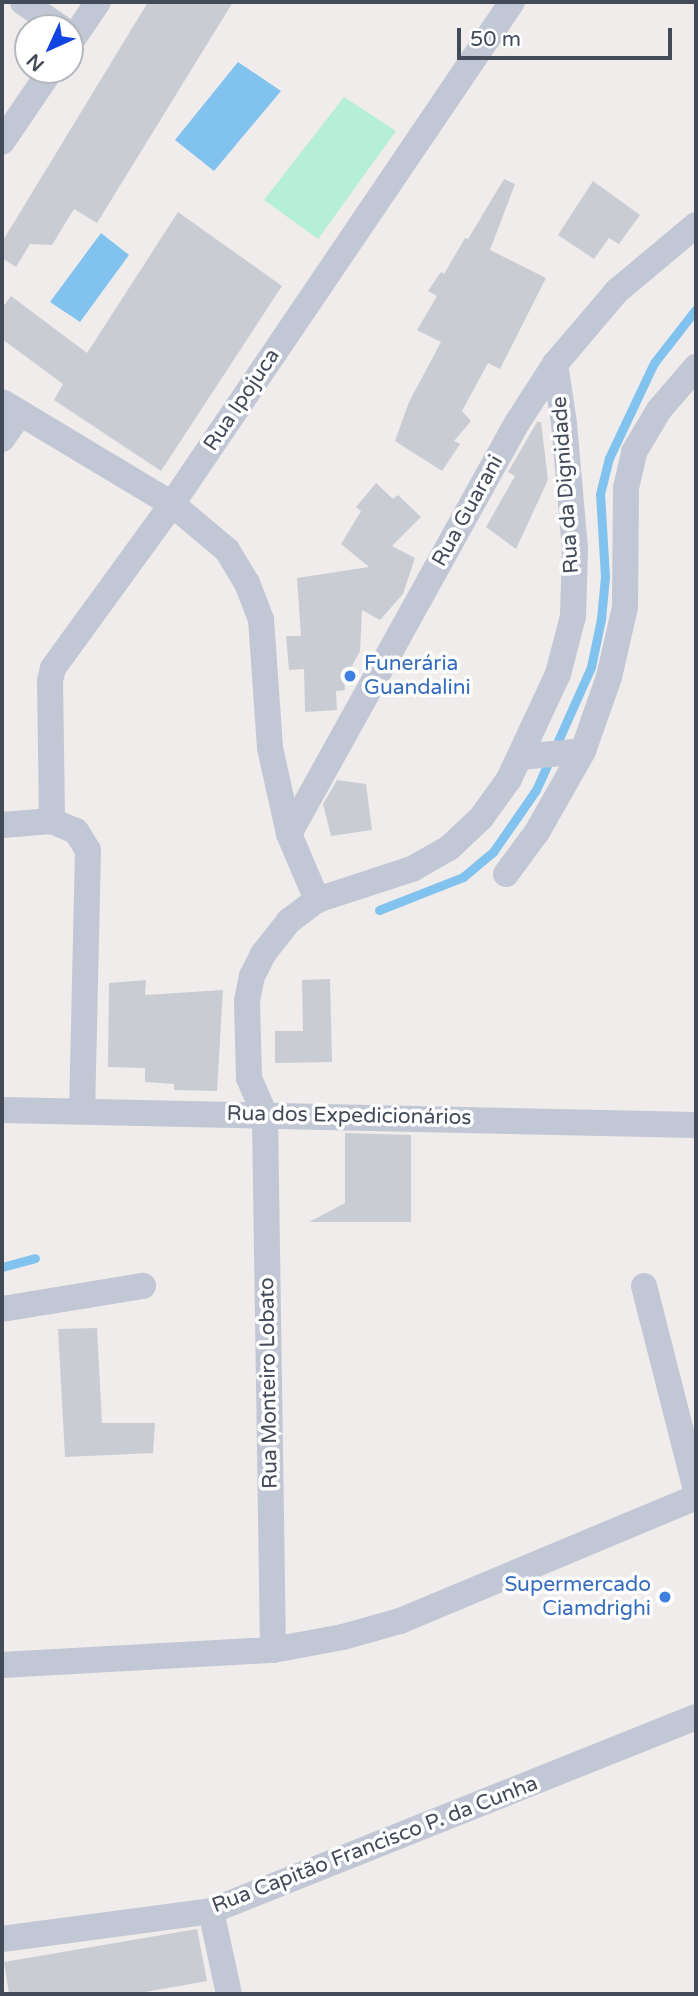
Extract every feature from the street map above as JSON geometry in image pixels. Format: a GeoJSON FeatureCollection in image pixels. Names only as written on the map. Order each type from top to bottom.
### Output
{"type":"FeatureCollection","features":[{"type":"Feature","properties":{"kind":"street"},"geometry":{"type":"LineString","coordinates":[[23,2],[40,14]]}},
{"type":"Feature","properties":{"kind":"street"},"geometry":{"type":"LineString","coordinates":[[84,18],[98,2]]}},
{"type":"Feature","properties":{"kind":"street","name":"Rua Ipojuca"},"geometry":{"type":"LineString","coordinates":[[52,821],[50,681],[53,668],[172,504],[512,2]]}},
{"type":"Feature","properties":{"kind":"street"},"geometry":{"type":"LineString","coordinates":[[2,142],[41,84]]}},
{"type":"Feature","properties":{"kind":"street","name":"Rua Guarani"},"geometry":{"type":"LineString","coordinates":[[289,834],[517,423],[555,364],[617,291],[696,225]]}},
{"type":"Feature","properties":{"kind":"street","name":"Rua da Dignidade"},"geometry":{"type":"LineString","coordinates":[[265,1115],[249,1078],[247,1001],[253,976],[263,954],[289,921],[317,900],[412,869],[449,848],[481,818],[527,757],[558,674],[573,616],[575,550],[564,423],[555,364]]}},
{"type":"Feature","properties":{"kind":"street"},"geometry":{"type":"LineString","coordinates":[[506,874],[537,832],[579,751],[609,677],[625,607],[626,488],[634,452],[659,410],[696,367]]}},
{"type":"Feature","properties":{"kind":"street"},"geometry":{"type":"LineString","coordinates":[[2,439],[11,407],[172,504],[227,550],[247,583],[261,619],[270,748],[289,834],[317,900]]}},
{"type":"Feature","properties":{"kind":"street"},"geometry":{"type":"LineString","coordinates":[[527,757],[579,751]]}},
{"type":"Feature","properties":{"kind":"street"},"geometry":{"type":"LineString","coordinates":[[2,825],[52,821],[76,831],[88,850],[82,1110]]}},
{"type":"Feature","properties":{"kind":"street","name":"Rua dos Expedicionários"},"geometry":{"type":"LineString","coordinates":[[2,1110],[696,1125]]}},
{"type":"Feature","properties":{"kind":"street","name":"Rua Monteiro Lobato"},"geometry":{"type":"LineString","coordinates":[[265,1115],[272,1650]]}},
{"type":"Feature","properties":{"kind":"street"},"geometry":{"type":"LineString","coordinates":[[2,1309],[143,1286]]}},
{"type":"Feature","properties":{"kind":"street"},"geometry":{"type":"LineString","coordinates":[[644,1286],[696,1490]]}},
{"type":"Feature","properties":{"kind":"street"},"geometry":{"type":"LineString","coordinates":[[2,1665],[272,1650],[343,1637],[400,1621],[696,1497]]}},
{"type":"Feature","properties":{"kind":"street","name":"Rua Capitão Francisco P. da Cunha"},"geometry":{"type":"LineString","coordinates":[[2,1939],[211,1911],[696,1717]]}},
{"type":"Feature","properties":{"kind":"street"},"geometry":{"type":"LineString","coordinates":[[211,1911],[229,1994]]}},
{"type":"Feature","properties":{"kind":"green space"},"geometry":{"type":"Polygon","coordinates":[[[344,97],[396,131],[318,239],[264,200],[344,97]]]}},
{"type":"Feature","properties":{"kind":"water"},"geometry":{"type":"Polygon","coordinates":[[[238,62],[281,91],[214,171],[175,140],[238,62]]]}},
{"type":"Feature","properties":{"kind":"water"},"geometry":{"type":"Polygon","coordinates":[[[101,233],[129,255],[80,322],[50,302],[101,233]]]}},
{"type":"Feature","properties":{"kind":"building"},"geometry":{"type":"Polygon","coordinates":[[[148,2],[233,2],[97,223],[74,209],[52,245],[30,244],[16,267],[2,258],[2,242],[148,2]]]}},
{"type":"Feature","properties":{"kind":"building"},"geometry":{"type":"Polygon","coordinates":[[[504,179],[515,184],[490,250],[546,278],[500,369],[488,363],[462,411],[471,421],[454,441],[460,444],[442,471],[395,441],[409,402],[441,342],[417,330],[437,296],[428,291],[441,272],[444,274],[465,238],[468,239],[504,179]]]}},
{"type":"Feature","properties":{"kind":"building"},"geometry":{"type":"Polygon","coordinates":[[[593,181],[640,215],[619,244],[609,238],[594,259],[558,235],[593,181]]]}},
{"type":"Feature","properties":{"kind":"building"},"geometry":{"type":"Polygon","coordinates":[[[178,212],[282,286],[161,471],[54,400],[63,384],[2,339],[2,308],[11,296],[87,353],[178,212]]]}},
{"type":"Feature","properties":{"kind":"building"},"geometry":{"type":"Polygon","coordinates":[[[537,422],[541,422],[548,480],[516,549],[486,527],[515,476],[508,472],[537,422]]]}},
{"type":"Feature","properties":{"kind":"building"},"geometry":{"type":"Polygon","coordinates":[[[376,483],[393,499],[398,495],[421,517],[392,546],[415,558],[403,594],[380,620],[362,610],[360,651],[344,681],[345,690],[336,691],[337,710],[305,712],[304,669],[289,670],[286,636],[301,636],[297,578],[369,567],[341,544],[361,511],[356,507],[376,483]]]}},
{"type":"Feature","properties":{"kind":"building"},"geometry":{"type":"Polygon","coordinates":[[[337,780],[366,784],[372,830],[331,836],[323,804],[337,780]]]}},
{"type":"Feature","properties":{"kind":"building"},"geometry":{"type":"Polygon","coordinates":[[[330,979],[332,1062],[275,1063],[275,1031],[303,1031],[302,980],[330,979]]]}},
{"type":"Feature","properties":{"kind":"building"},"geometry":{"type":"Polygon","coordinates":[[[146,980],[145,995],[223,990],[217,1091],[174,1090],[174,1084],[145,1082],[145,1068],[108,1067],[109,983],[146,980]]]}},
{"type":"Feature","properties":{"kind":"building"},"geometry":{"type":"Polygon","coordinates":[[[345,1133],[411,1135],[411,1222],[309,1222],[345,1203],[345,1133]]]}},
{"type":"Feature","properties":{"kind":"building"},"geometry":{"type":"Polygon","coordinates":[[[97,1328],[102,1423],[155,1423],[153,1453],[65,1457],[58,1329],[97,1328]]]}},
{"type":"Feature","properties":{"kind":"building"},"geometry":{"type":"Polygon","coordinates":[[[197,1929],[207,1981],[134,1994],[9,1994],[4,1962],[197,1929]]]}},
{"type":"Feature","properties":{"kind":"waterway"},"geometry":{"type":"LineString","coordinates":[[379,910],[463,877],[493,852],[536,790],[591,667],[601,619],[605,577],[600,494],[609,458],[654,363],[696,309]]}},
{"type":"Feature","properties":{"kind":"waterway"},"geometry":{"type":"LineString","coordinates":[[2,1267],[35,1258]]}},
{"type":"Feature","properties":{"kind":"place","name":"Funerária Guandalini"},"geometry":{"type":"Point","coordinates":[350,676]}},
{"type":"Feature","properties":{"kind":"place","name":"Supermercado Ciamdrighi"},"geometry":{"type":"Point","coordinates":[665,1597]}}]}
